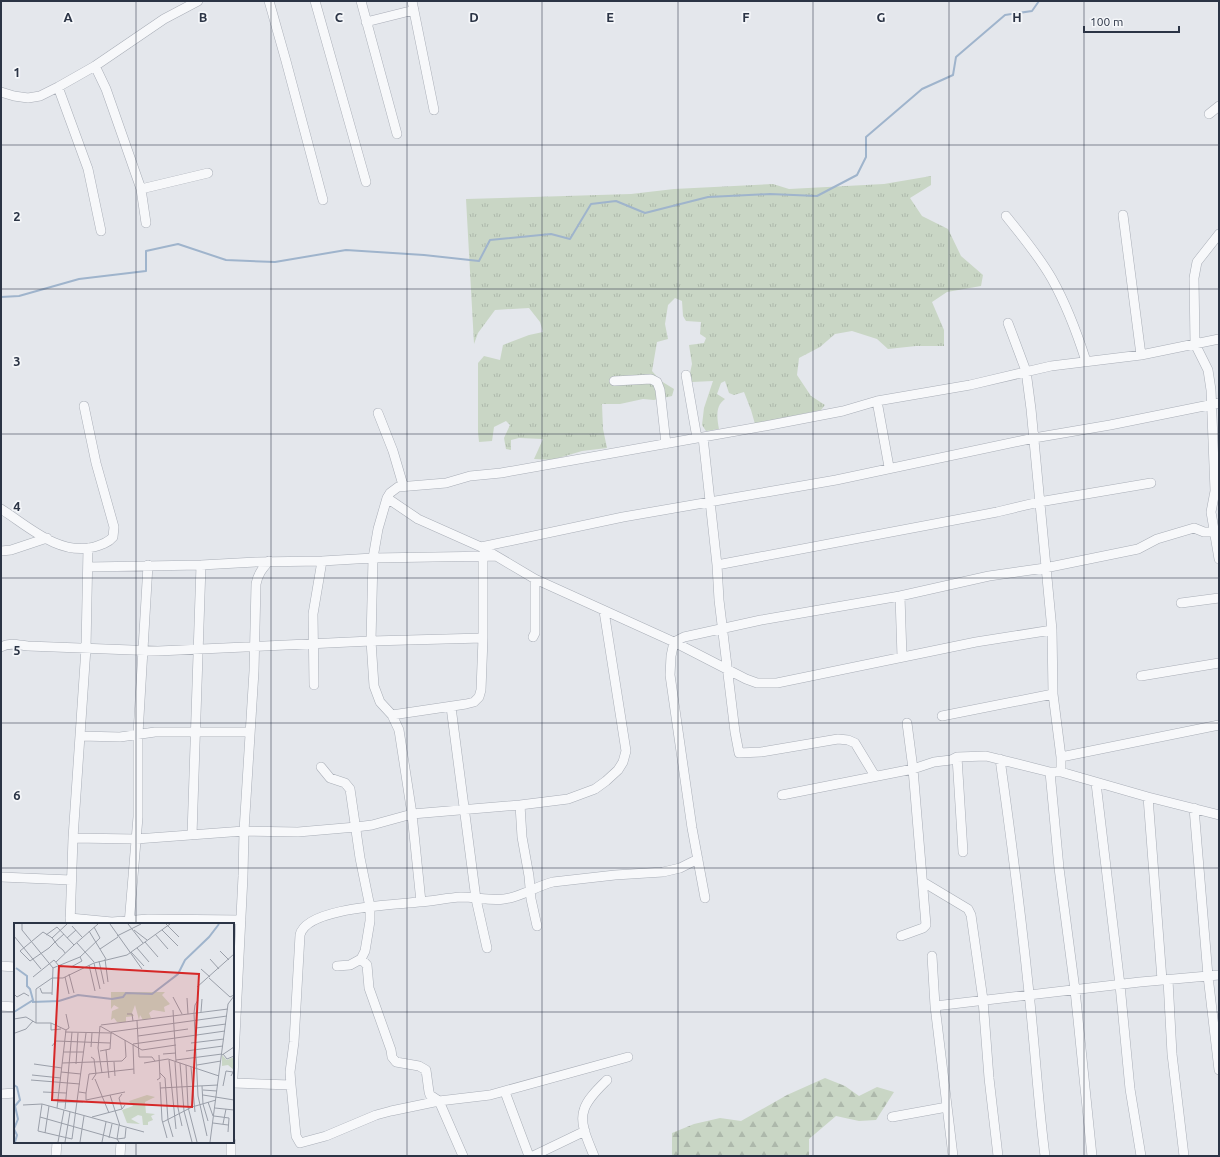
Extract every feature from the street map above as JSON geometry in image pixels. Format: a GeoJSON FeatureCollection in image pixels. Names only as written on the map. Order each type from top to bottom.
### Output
{"type":"FeatureCollection","features":[{"type":"Feature","properties":{"kind":"street"},"geometry":{"type":"LineString","coordinates":[[1,92],[28,98],[40,96],[95,66],[164,19],[198,1]]}},
{"type":"Feature","properties":{"kind":"street"},"geometry":{"type":"LineString","coordinates":[[269,1],[323,200]]}},
{"type":"Feature","properties":{"kind":"street"},"geometry":{"type":"LineString","coordinates":[[315,1],[366,182]]}},
{"type":"Feature","properties":{"kind":"street"},"geometry":{"type":"LineString","coordinates":[[361,1],[397,134]]}},
{"type":"Feature","properties":{"kind":"street"},"geometry":{"type":"LineString","coordinates":[[366,22],[413,6],[434,110]]}},
{"type":"Feature","properties":{"kind":"street"},"geometry":{"type":"LineString","coordinates":[[95,66],[114,111],[141,189],[146,223]]}},
{"type":"Feature","properties":{"kind":"street"},"geometry":{"type":"LineString","coordinates":[[58,87],[88,169],[101,231]]}},
{"type":"Feature","properties":{"kind":"street"},"geometry":{"type":"LineString","coordinates":[[1209,114],[1219,106]]}},
{"type":"Feature","properties":{"kind":"street"},"geometry":{"type":"LineString","coordinates":[[141,189],[208,173]]}},
{"type":"Feature","properties":{"kind":"street"},"geometry":{"type":"LineString","coordinates":[[1123,215],[1141,354]]}},
{"type":"Feature","properties":{"kind":"street"},"geometry":{"type":"LineString","coordinates":[[1006,216],[1051,277],[1075,329],[1086,361]]}},
{"type":"Feature","properties":{"kind":"street"},"geometry":{"type":"LineString","coordinates":[[1219,234],[1197,262],[1194,278],[1195,344],[1208,370],[1215,404],[1216,468],[1215,491],[1211,512],[1217,533],[1216,549],[1219,559]]}},
{"type":"Feature","properties":{"kind":"street"},"geometry":{"type":"LineString","coordinates":[[1008,323],[1026,371],[1034,438],[1052,630],[1053,694],[1061,757],[1061,772]]}},
{"type":"Feature","properties":{"kind":"street"},"geometry":{"type":"LineString","coordinates":[[421,902],[412,814],[399,730],[392,715],[380,702],[374,686],[371,641],[373,558],[378,529],[387,498],[394,489],[403,485],[446,483],[480,474],[501,473],[576,461],[843,411],[877,401],[970,385],[1026,371],[1141,354],[1219,339]]}},
{"type":"Feature","properties":{"kind":"street"},"geometry":{"type":"LineString","coordinates":[[686,375],[700,437],[711,502],[718,565],[719,600],[722,628],[739,753],[761,752],[838,739],[848,740],[855,743],[875,776]]}},
{"type":"Feature","properties":{"kind":"street"},"geometry":{"type":"LineString","coordinates":[[614,382],[651,379],[657,382],[659,385],[666,444]]}},
{"type":"Feature","properties":{"kind":"street"},"geometry":{"type":"LineString","coordinates":[[877,401],[889,467]]}},
{"type":"Feature","properties":{"kind":"street"},"geometry":{"type":"LineString","coordinates":[[88,567],[322,561],[482,552],[589,524],[836,480],[889,467],[1215,404]]}},
{"type":"Feature","properties":{"kind":"street"},"geometry":{"type":"LineString","coordinates":[[1,509],[22,524],[69,548],[88,548],[109,541],[113,537],[114,532],[96,463],[84,406]]}},
{"type":"Feature","properties":{"kind":"street"},"geometry":{"type":"LineString","coordinates":[[378,412],[395,457],[403,485]]}},
{"type":"Feature","properties":{"kind":"street"},"geometry":{"type":"LineString","coordinates":[[718,565],[997,512],[1039,502],[1151,483]]}},
{"type":"Feature","properties":{"kind":"street"},"geometry":{"type":"LineString","coordinates":[[387,498],[431,526],[482,552],[496,556],[535,579],[674,642],[746,679],[757,683],[777,683],[976,642],[1052,630]]}},
{"type":"Feature","properties":{"kind":"street"},"geometry":{"type":"LineString","coordinates":[[674,642],[684,637],[722,628],[900,596],[989,576],[1045,568],[1138,548],[1157,539],[1194,528],[1204,532],[1217,533]]}},
{"type":"Feature","properties":{"kind":"street"},"geometry":{"type":"LineString","coordinates":[[1,551],[11,550],[47,538]]}},
{"type":"Feature","properties":{"kind":"street"},"geometry":{"type":"LineString","coordinates":[[88,548],[86,648],[73,838],[70,921],[129,922],[148,919],[241,920]]}},
{"type":"Feature","properties":{"kind":"street"},"geometry":{"type":"LineString","coordinates":[[392,715],[451,707],[474,702],[479,697],[483,638],[482,552]]}},
{"type":"Feature","properties":{"kind":"street"},"geometry":{"type":"LineString","coordinates":[[314,685],[314,606],[322,561]]}},
{"type":"Feature","properties":{"kind":"street"},"geometry":{"type":"LineString","coordinates":[[234,1042],[254,647],[254,606],[257,576],[270,562]]}},
{"type":"Feature","properties":{"kind":"street"},"geometry":{"type":"LineString","coordinates":[[129,922],[136,839],[139,772],[138,734],[148,565]]}},
{"type":"Feature","properties":{"kind":"street"},"geometry":{"type":"LineString","coordinates":[[192,835],[194,733],[199,648],[201,565]]}},
{"type":"Feature","properties":{"kind":"street"},"geometry":{"type":"LineString","coordinates":[[532,637],[534,633],[535,579]]}},
{"type":"Feature","properties":{"kind":"street"},"geometry":{"type":"LineString","coordinates":[[900,596],[902,657]]}},
{"type":"Feature","properties":{"kind":"street"},"geometry":{"type":"LineString","coordinates":[[1181,603],[1219,598]]}},
{"type":"Feature","properties":{"kind":"street"},"geometry":{"type":"LineString","coordinates":[[73,838],[136,839],[244,831],[270,833],[298,832],[356,827],[372,825],[412,814],[520,805],[568,799],[595,789],[618,770],[623,762],[626,751],[604,611]]}},
{"type":"Feature","properties":{"kind":"street"},"geometry":{"type":"LineString","coordinates":[[1,647],[7,644],[14,644],[28,646],[143,651],[254,647],[313,643],[483,638]]}},
{"type":"Feature","properties":{"kind":"street"},"geometry":{"type":"LineString","coordinates":[[674,642],[671,656],[670,675],[692,828],[705,898]]}},
{"type":"Feature","properties":{"kind":"street"},"geometry":{"type":"LineString","coordinates":[[1141,676],[1219,663]]}},
{"type":"Feature","properties":{"kind":"street"},"geometry":{"type":"LineString","coordinates":[[942,716],[1053,694]]}},
{"type":"Feature","properties":{"kind":"street"},"geometry":{"type":"LineString","coordinates":[[451,707],[466,810],[476,899],[487,948]]}},
{"type":"Feature","properties":{"kind":"street"},"geometry":{"type":"LineString","coordinates":[[901,936],[926,925],[913,769],[907,723]]}},
{"type":"Feature","properties":{"kind":"street"},"geometry":{"type":"LineString","coordinates":[[1061,757],[1219,725]]}},
{"type":"Feature","properties":{"kind":"street"},"geometry":{"type":"LineString","coordinates":[[81,736],[120,737],[155,732],[250,732]]}},
{"type":"Feature","properties":{"kind":"street"},"geometry":{"type":"LineString","coordinates":[[782,795],[913,769],[934,762],[951,760],[957,757],[986,756],[1050,772],[1061,772],[1096,783],[1219,815]]}},
{"type":"Feature","properties":{"kind":"street"},"geometry":{"type":"LineString","coordinates":[[957,757],[963,852]]}},
{"type":"Feature","properties":{"kind":"street"},"geometry":{"type":"LineString","coordinates":[[1000,759],[1015,871],[1029,995],[1044,1156]]}},
{"type":"Feature","properties":{"kind":"street"},"geometry":{"type":"LineString","coordinates":[[321,767],[330,778],[344,783],[350,789],[370,907],[369,932],[365,951],[361,958],[350,965],[337,966]]}},
{"type":"Feature","properties":{"kind":"street"},"geometry":{"type":"LineString","coordinates":[[1050,772],[1059,868],[1075,990],[1092,1156]]}},
{"type":"Feature","properties":{"kind":"street"},"geometry":{"type":"LineString","coordinates":[[1096,783],[1120,985],[1130,1089],[1141,1156]]}},
{"type":"Feature","properties":{"kind":"street"},"geometry":{"type":"LineString","coordinates":[[1148,797],[1172,1054],[1184,1156]]}},
{"type":"Feature","properties":{"kind":"street"},"geometry":{"type":"LineString","coordinates":[[520,805],[522,837],[537,926]]}},
{"type":"Feature","properties":{"kind":"street"},"geometry":{"type":"LineString","coordinates":[[1194,808],[1208,976],[1219,1070]]}},
{"type":"Feature","properties":{"kind":"street"},"geometry":{"type":"LineString","coordinates":[[628,1057],[505,1092],[440,1101],[376,1115],[326,1136],[300,1143],[296,1136],[290,1072],[294,1042],[298,957],[302,929],[305,925],[314,920],[353,909],[461,897],[476,899],[504,899],[519,896],[542,884],[672,870],[698,859]]}},
{"type":"Feature","properties":{"kind":"street"},"geometry":{"type":"LineString","coordinates":[[1,877],[71,880]]}},
{"type":"Feature","properties":{"kind":"street"},"geometry":{"type":"LineString","coordinates":[[530,878],[542,884]]}},
{"type":"Feature","properties":{"kind":"street"},"geometry":{"type":"LineString","coordinates":[[923,882],[968,909],[971,915],[983,1000],[989,1078],[998,1156]]}},
{"type":"Feature","properties":{"kind":"street"},"geometry":{"type":"LineString","coordinates":[[932,956],[935,1006],[953,1156]]}},
{"type":"Feature","properties":{"kind":"street"},"geometry":{"type":"LineString","coordinates":[[361,958],[367,965],[369,988],[394,1060],[401,1064],[415,1065],[426,1070],[430,1095],[440,1101],[463,1156]]}},
{"type":"Feature","properties":{"kind":"street"},"geometry":{"type":"LineString","coordinates":[[1,966],[14,967]]}},
{"type":"Feature","properties":{"kind":"street"},"geometry":{"type":"LineString","coordinates":[[935,1006],[1219,975]]}},
{"type":"Feature","properties":{"kind":"street"},"geometry":{"type":"LineString","coordinates":[[1,1006],[14,1007]]}},
{"type":"Feature","properties":{"kind":"street"},"geometry":{"type":"LineString","coordinates":[[594,1156],[585,1131],[582,1115],[584,1108],[607,1080]]}},
{"type":"Feature","properties":{"kind":"street"},"geometry":{"type":"LineString","coordinates":[[234,1084],[291,1085]]}},
{"type":"Feature","properties":{"kind":"street"},"geometry":{"type":"LineString","coordinates":[[505,1092],[529,1156]]}},
{"type":"Feature","properties":{"kind":"street"},"geometry":{"type":"LineString","coordinates":[[1,1094],[14,1093]]}},
{"type":"Feature","properties":{"kind":"street"},"geometry":{"type":"LineString","coordinates":[[892,1117],[947,1107]]}},
{"type":"Feature","properties":{"kind":"street"},"geometry":{"type":"LineString","coordinates":[[534,1156],[585,1131]]}},
{"type":"Feature","properties":{"kind":"street"},"geometry":{"type":"LineString","coordinates":[[56,1156],[57,1143]]}},
{"type":"Feature","properties":{"kind":"street"},"geometry":{"type":"LineString","coordinates":[[120,1156],[121,1143]]}},
{"type":"Feature","properties":{"kind":"street"},"geometry":{"type":"LineString","coordinates":[[231,1143],[231,1156]]}},
{"type":"Feature","properties":{"kind":"green space"},"geometry":{"type":"Polygon","coordinates":[[[931,176],[931,185],[910,198],[922,216],[948,229],[961,256],[983,275],[981,286],[947,292],[932,302],[944,330],[944,346],[916,346],[888,349],[877,339],[852,331],[835,334],[820,347],[799,358],[797,375],[811,396],[825,405],[821,410],[755,424],[744,392],[734,395],[729,393],[725,381],[721,383],[717,394],[725,399],[718,409],[717,417],[719,429],[706,431],[702,425],[704,408],[713,381],[692,382],[690,373],[692,364],[689,345],[704,343],[706,338],[700,334],[701,322],[686,321],[683,316],[682,301],[675,298],[668,305],[665,324],[668,339],[657,342],[652,371],[661,381],[674,389],[672,396],[654,400],[643,399],[620,404],[602,404],[603,429],[607,448],[582,451],[552,460],[534,459],[543,439],[519,438],[511,440],[511,450],[506,449],[504,438],[510,425],[506,421],[494,427],[492,441],[479,442],[478,363],[484,356],[500,360],[503,345],[529,335],[543,332],[540,322],[529,308],[495,310],[478,333],[474,344],[466,199],[631,194],[674,189],[773,184],[789,189],[884,184],[931,176]]]}},
{"type":"Feature","properties":{"kind":"green space"},"geometry":{"type":"Polygon","coordinates":[[[825,1078],[845,1086],[859,1096],[877,1087],[894,1092],[876,1120],[859,1121],[836,1116],[809,1139],[809,1156],[672,1156],[672,1133],[694,1124],[720,1118],[741,1121],[787,1095],[825,1078]]]}},
{"type":"Feature","properties":{"kind":"waterway"},"geometry":{"type":"LineString","coordinates":[[1,297],[19,296],[79,279],[146,271],[146,251],[178,244],[226,260],[275,262],[346,250],[424,255],[479,261],[490,240],[551,234],[570,239],[591,204],[616,201],[645,213],[708,197],[770,194],[817,196],[857,175],[866,157],[866,137],[922,89],[953,75],[956,57],[1005,15],[1032,11],[1039,1]]}}]}
